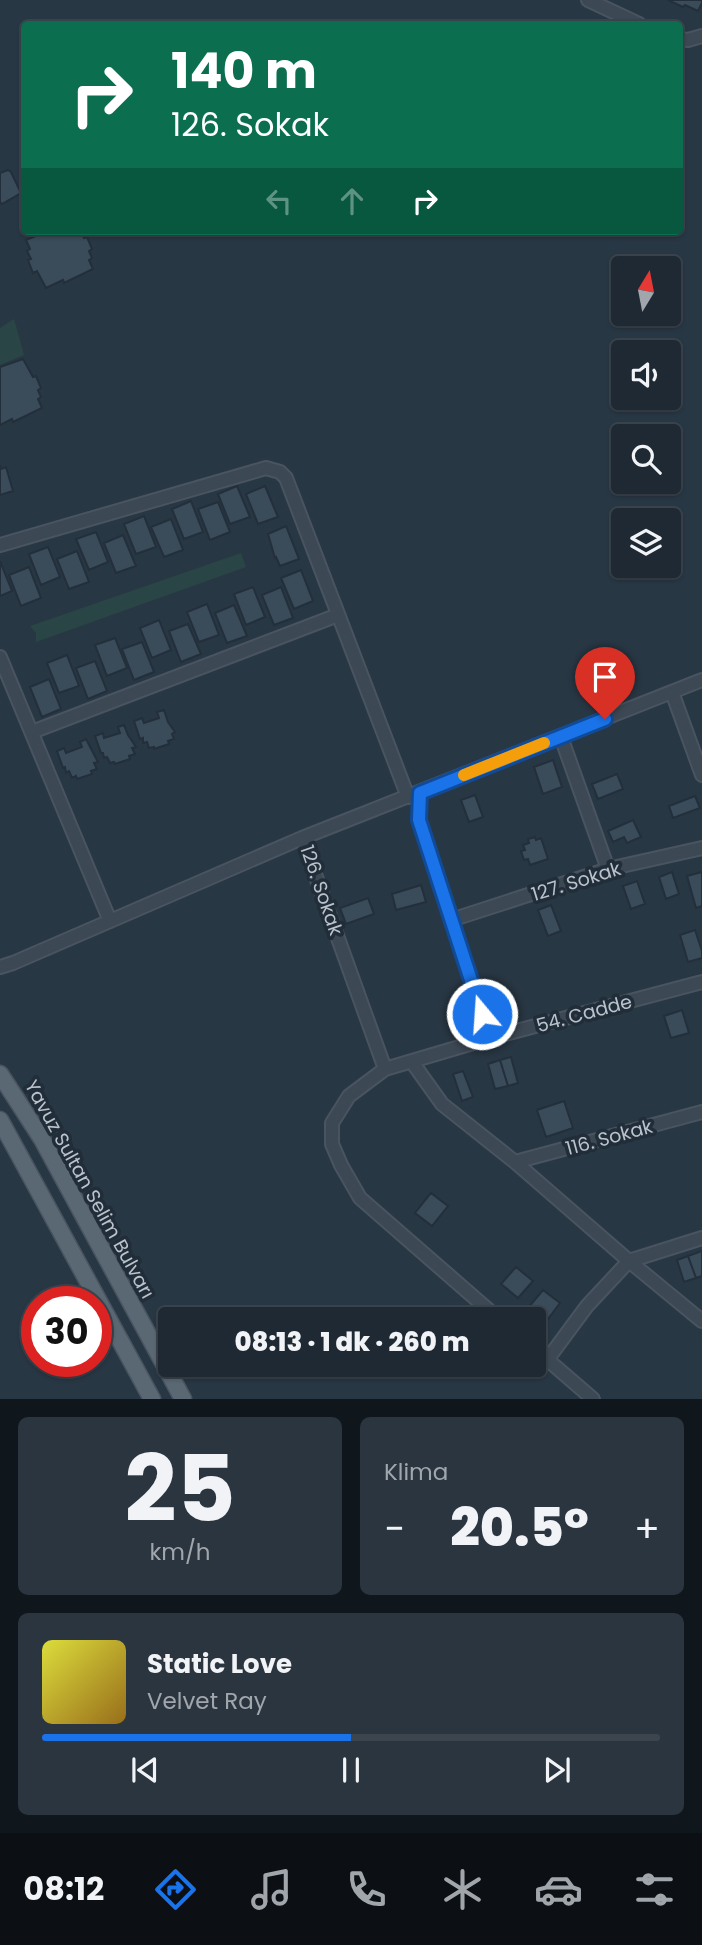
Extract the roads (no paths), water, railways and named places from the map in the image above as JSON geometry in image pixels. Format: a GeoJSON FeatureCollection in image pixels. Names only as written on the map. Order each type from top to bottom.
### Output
{"type":"FeatureCollection","features":[{"type":"Feature","properties":{"kind":"main road","name":"Yavuz Sultan Selim Bulvarı"},"geometry":{"type":"LineString","coordinates":[[0,1074],[42,1139],[183,1399]]}},
{"type":"Feature","properties":{"kind":"main road"},"geometry":{"type":"LineString","coordinates":[[0,1120],[152,1399]]}},
{"type":"Feature","properties":{"kind":"street"},"geometry":{"type":"LineString","coordinates":[[588,0],[633,21]]}},
{"type":"Feature","properties":{"kind":"street"},"geometry":{"type":"LineString","coordinates":[[683,39],[702,36]]}},
{"type":"Feature","properties":{"kind":"street"},"geometry":{"type":"LineString","coordinates":[[0,545],[266,468],[280,472],[286,478],[419,820],[489,1038]]}},
{"type":"Feature","properties":{"kind":"street"},"geometry":{"type":"LineString","coordinates":[[32,732],[338,615]]}},
{"type":"Feature","properties":{"kind":"street"},"geometry":{"type":"LineString","coordinates":[[0,657],[110,921]]}},
{"type":"Feature","properties":{"kind":"street","name":"126. Sokak"},"geometry":{"type":"LineString","coordinates":[[385,1069],[302,838],[702,680]]}},
{"type":"Feature","properties":{"kind":"street"},"geometry":{"type":"LineString","coordinates":[[672,692],[702,775]]}},
{"type":"Feature","properties":{"kind":"street"},"geometry":{"type":"LineString","coordinates":[[561,737],[608,869]]}},
{"type":"Feature","properties":{"kind":"street"},"geometry":{"type":"LineString","coordinates":[[408,797],[419,820]]}},
{"type":"Feature","properties":{"kind":"street"},"geometry":{"type":"LineString","coordinates":[[0,967],[302,838]]}},
{"type":"Feature","properties":{"kind":"street","name":"127. Sokak"},"geometry":{"type":"LineString","coordinates":[[451,919],[608,869],[702,848]]}},
{"type":"Feature","properties":{"kind":"street"},"geometry":{"type":"LineString","coordinates":[[0,977],[13,963]]}},
{"type":"Feature","properties":{"kind":"street","name":"54. Cadde"},"geometry":{"type":"LineString","coordinates":[[385,1069],[489,1038],[702,982]]}},
{"type":"Feature","properties":{"kind":"street"},"geometry":{"type":"LineString","coordinates":[[412,1062],[442,1104],[515,1162],[702,1321]]}},
{"type":"Feature","properties":{"kind":"street"},"geometry":{"type":"LineString","coordinates":[[385,1069],[349,1096],[332,1123],[332,1144],[360,1198],[485,1307]]}},
{"type":"Feature","properties":{"kind":"street","name":"116. Sokak"},"geometry":{"type":"LineString","coordinates":[[515,1162],[702,1112]]}},
{"type":"Feature","properties":{"kind":"street"},"geometry":{"type":"LineString","coordinates":[[593,1399],[547,1360],[587,1306],[629,1261],[702,1238]]}}]}
